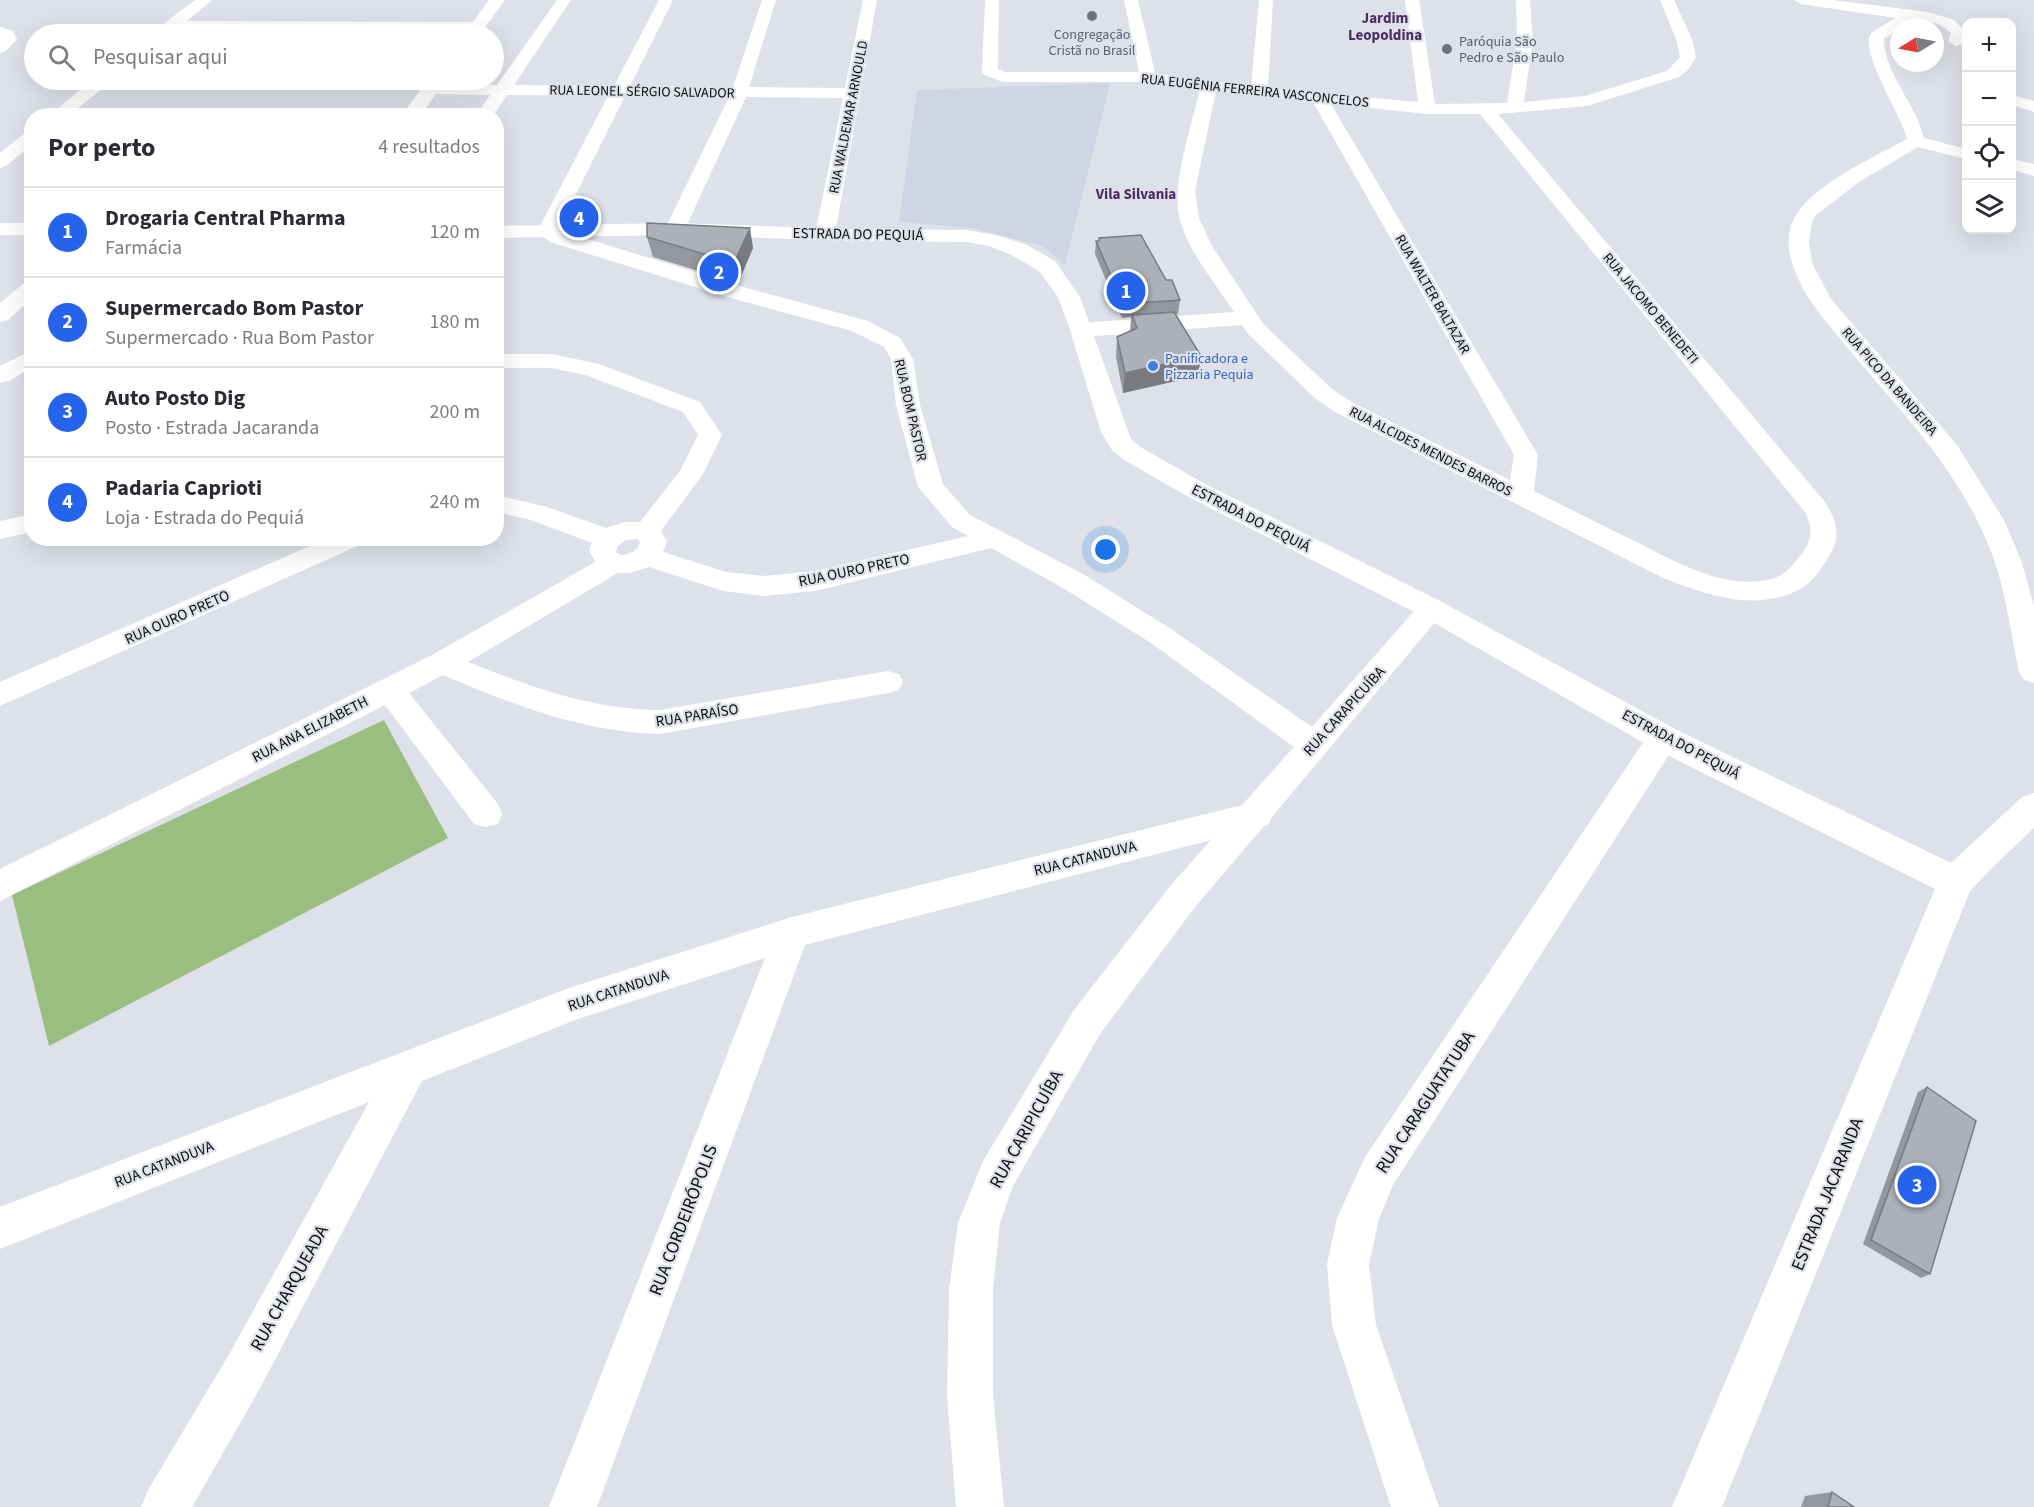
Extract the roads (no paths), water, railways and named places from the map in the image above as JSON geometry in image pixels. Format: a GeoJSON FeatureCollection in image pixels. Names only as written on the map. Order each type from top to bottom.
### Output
{"type":"FeatureCollection","features":[{"type":"Feature","properties":{"kind":"main road"},"geometry":{"type":"LineString","coordinates":[[480,24],[497,0]]}},
{"type":"Feature","properties":{"kind":"main road"},"geometry":{"type":"LineString","coordinates":[[416,108],[430,90]]}},
{"type":"Feature","properties":{"kind":"main road","name":"ESTRADA DO PEQUIÁ"},"geometry":{"type":"LineString","coordinates":[[504,232],[675,229],[967,236],[1002,243],[1019,250],[1047,266],[1069,297],[1082,330],[1114,432],[1133,454],[1196,490],[1432,609],[1663,738],[1956,882]]}},
{"type":"Feature","properties":{"kind":"main road"},"geometry":{"type":"LineString","coordinates":[[0,376],[24,362]]}},
{"type":"Feature","properties":{"kind":"main road"},"geometry":{"type":"LineString","coordinates":[[1956,882],[1980,856],[2034,807]]}},
{"type":"Feature","properties":{"kind":"main road","name":"ESTRADA JACARANDA"},"geometry":{"type":"LineString","coordinates":[[1697,1507],[1956,882]]}},
{"type":"Feature","properties":{"kind":"street"},"geometry":{"type":"LineString","coordinates":[[173,24],[205,0]]}},
{"type":"Feature","properties":{"kind":"street"},"geometry":{"type":"LineString","coordinates":[[504,89],[564,0]]}},
{"type":"Feature","properties":{"kind":"street"},"geometry":{"type":"LineString","coordinates":[[547,232],[666,0]]}},
{"type":"Feature","properties":{"kind":"street"},"geometry":{"type":"LineString","coordinates":[[675,229],[739,93],[769,0]]}},
{"type":"Feature","properties":{"kind":"street","name":"RUA WALDEMAR ARNOULD"},"geometry":{"type":"LineString","coordinates":[[825,234],[854,93],[870,0]]}},
{"type":"Feature","properties":{"kind":"street","name":"RUA EUGÊNIA FERREIRA VASCONCELOS"},"geometry":{"type":"LineString","coordinates":[[992,0],[990,72],[1003,77],[1148,77],[1259,92],[1427,109],[1515,108],[1587,101],[1673,74],[1683,66],[1688,57],[1684,39],[1667,0]]}},
{"type":"Feature","properties":{"kind":"street"},"geometry":{"type":"LineString","coordinates":[[1131,0],[1148,77]]}},
{"type":"Feature","properties":{"kind":"street"},"geometry":{"type":"LineString","coordinates":[[1259,92],[1266,0]]}},
{"type":"Feature","properties":{"kind":"street"},"geometry":{"type":"LineString","coordinates":[[1412,0],[1427,109]]}},
{"type":"Feature","properties":{"kind":"street"},"geometry":{"type":"LineString","coordinates":[[1515,108],[1525,40],[1523,0]]}},
{"type":"Feature","properties":{"kind":"street"},"geometry":{"type":"LineString","coordinates":[[1801,0],[1890,19]]}},
{"type":"Feature","properties":{"kind":"street"},"geometry":{"type":"LineString","coordinates":[[1916,18],[1925,15],[1934,18]]}},
{"type":"Feature","properties":{"kind":"street"},"geometry":{"type":"LineString","coordinates":[[1944,21],[1959,33],[1961,45]]}},
{"type":"Feature","properties":{"kind":"street"},"geometry":{"type":"LineString","coordinates":[[1890,29],[1876,36],[1875,44],[1882,65],[1910,115],[1916,141],[1962,153]]}},
{"type":"Feature","properties":{"kind":"street"},"geometry":{"type":"LineString","coordinates":[[0,32],[8,34],[9,39],[0,48]]}},
{"type":"Feature","properties":{"kind":"street"},"geometry":{"type":"LineString","coordinates":[[1944,37],[1961,45]]}},
{"type":"Feature","properties":{"kind":"street","name":"RUA ALCIDES MENDES BARROS"},"geometry":{"type":"LineString","coordinates":[[1209,86],[1186,190],[1189,218],[1202,246],[1256,329],[1287,360],[1338,403],[1669,569],[1704,584],[1731,590],[1774,588],[1792,582],[1817,554],[1825,539],[1826,525],[1816,508]]}},
{"type":"Feature","properties":{"kind":"street","name":"RUA LEONEL SÉRGIO SALVADOR"},"geometry":{"type":"LineString","coordinates":[[504,89],[854,93]]}},
{"type":"Feature","properties":{"kind":"street"},"geometry":{"type":"LineString","coordinates":[[67,108],[89,90]]}},
{"type":"Feature","properties":{"kind":"street"},"geometry":{"type":"LineString","coordinates":[[490,108],[503,90]]}},
{"type":"Feature","properties":{"kind":"street","name":"RUA WALTER BALTAZAR"},"geometry":{"type":"LineString","coordinates":[[1319,98],[1526,455],[1520,496]]}},
{"type":"Feature","properties":{"kind":"street"},"geometry":{"type":"LineString","coordinates":[[2016,101],[2034,107]]}},
{"type":"Feature","properties":{"kind":"street","name":"RUA JACOMO BENEDETI"},"geometry":{"type":"LineString","coordinates":[[1485,109],[1816,508]]}},
{"type":"Feature","properties":{"kind":"street","name":"RUA PICO DA BANDEIRA"},"geometry":{"type":"LineString","coordinates":[[1916,141],[1832,190],[1802,220],[1799,244],[1807,276],[1831,313],[1934,430],[1978,495],[2003,547],[2034,672]]}},
{"type":"Feature","properties":{"kind":"street"},"geometry":{"type":"LineString","coordinates":[[0,162],[24,149]]}},
{"type":"Feature","properties":{"kind":"street"},"geometry":{"type":"LineString","coordinates":[[2016,166],[2034,170]]}},
{"type":"Feature","properties":{"kind":"street"},"geometry":{"type":"LineString","coordinates":[[0,230],[24,229]]}},
{"type":"Feature","properties":{"kind":"street","name":"RUA BOM PASTOR"},"geometry":{"type":"LineString","coordinates":[[547,232],[557,238],[684,277],[860,326],[892,343],[902,359],[908,405],[931,487],[961,521],[1073,581],[1161,636],[1313,744]]}},
{"type":"Feature","properties":{"kind":"street"},"geometry":{"type":"LineString","coordinates":[[0,315],[24,293]]}},
{"type":"Feature","properties":{"kind":"street"},"geometry":{"type":"LineString","coordinates":[[1082,330],[1248,318]]}},
{"type":"Feature","properties":{"kind":"street"},"geometry":{"type":"LineString","coordinates":[[504,361],[552,361],[591,369],[692,406],[710,435],[705,449],[687,480],[646,544],[630,563],[538,513],[504,505]]}},
{"type":"Feature","properties":{"kind":"street"},"geometry":{"type":"LineString","coordinates":[[0,530],[24,525]]}},
{"type":"Feature","properties":{"kind":"street","name":"RUA OURO PRETO"},"geometry":{"type":"LineString","coordinates":[[646,544],[723,581],[764,586],[815,581],[993,539]]}},
{"type":"Feature","properties":{"kind":"street","name":"RUA OURO PRETO"},"geometry":{"type":"LineString","coordinates":[[0,695],[335,546]]}},
{"type":"Feature","properties":{"kind":"street","name":"RUA ANA ELIZABETH"},"geometry":{"type":"LineString","coordinates":[[0,886],[442,663],[611,551]]}},
{"type":"Feature","properties":{"kind":"street","name":"RUA CARAPICUÍBA"},"geometry":{"type":"LineString","coordinates":[[1256,815],[1313,744],[1432,609]]}},
{"type":"Feature","properties":{"kind":"street","name":"RUA PARAÍSO"},"geometry":{"type":"LineString","coordinates":[[442,663],[495,684],[587,715],[632,723],[660,722],[888,682]]}},
{"type":"Feature","properties":{"kind":"street"},"geometry":{"type":"LineString","coordinates":[[389,689],[486,814]]}},
{"type":"Feature","properties":{"kind":"street","name":"RUA CARAGUATATUBA"},"geometry":{"type":"LineString","coordinates":[[1415,1507],[1354,1324],[1348,1263],[1358,1218],[1379,1171],[1663,738]]}},
{"type":"Feature","properties":{"kind":"street","name":"RUA CATANDUVA"},"geometry":{"type":"LineString","coordinates":[[0,1228],[572,1004],[792,933],[1256,815]]}},
{"type":"Feature","properties":{"kind":"street","name":"RUA CARIPICUÍBA"},"geometry":{"type":"LineString","coordinates":[[980,1507],[970,1395],[971,1289],[979,1223],[997,1175],[1087,1022],[1183,896],[1256,815]]}},
{"type":"Feature","properties":{"kind":"street","name":"RUA CORDEIRÓPOLIS"},"geometry":{"type":"LineString","coordinates":[[573,1507],[792,933]]}},
{"type":"Feature","properties":{"kind":"street","name":"RUA CHARQUEADA"},"geometry":{"type":"LineString","coordinates":[[165,1507],[243,1374],[409,1067]]}},
{"type":"Feature","properties":{"kind":"place","name":"Congregação Cristã no Brasil"},"geometry":{"type":"Point","coordinates":[1092,16]}},
{"type":"Feature","properties":{"kind":"place","name":"Paróquia São Pedro e São Paulo"},"geometry":{"type":"Point","coordinates":[1447,49]}},
{"type":"Feature","properties":{"kind":"place","name":"Padaria Caprioti"},"geometry":{"type":"Point","coordinates":[579,218]}},
{"type":"Feature","properties":{"kind":"place","name":"Supermercado Bom Pastor"},"geometry":{"type":"Point","coordinates":[719,272]}},
{"type":"Feature","properties":{"kind":"place","name":"Drogaria Central Pharma"},"geometry":{"type":"Point","coordinates":[1126,291]}},
{"type":"Feature","properties":{"kind":"place","name":"Panificadora e Pizzaria Pequia"},"geometry":{"type":"Point","coordinates":[1153,366]}},
{"type":"Feature","properties":{"kind":"place","name":"Auto Posto Dig"},"geometry":{"type":"Point","coordinates":[1917,1185]}},
{"type":"Feature","properties":{"kind":"district","name":"Jardim Leopoldina"},"geometry":{"type":"Point","coordinates":[1385,26]}},
{"type":"Feature","properties":{"kind":"district","name":"Vila Silvania"},"geometry":{"type":"Point","coordinates":[1136,194]}}]}
